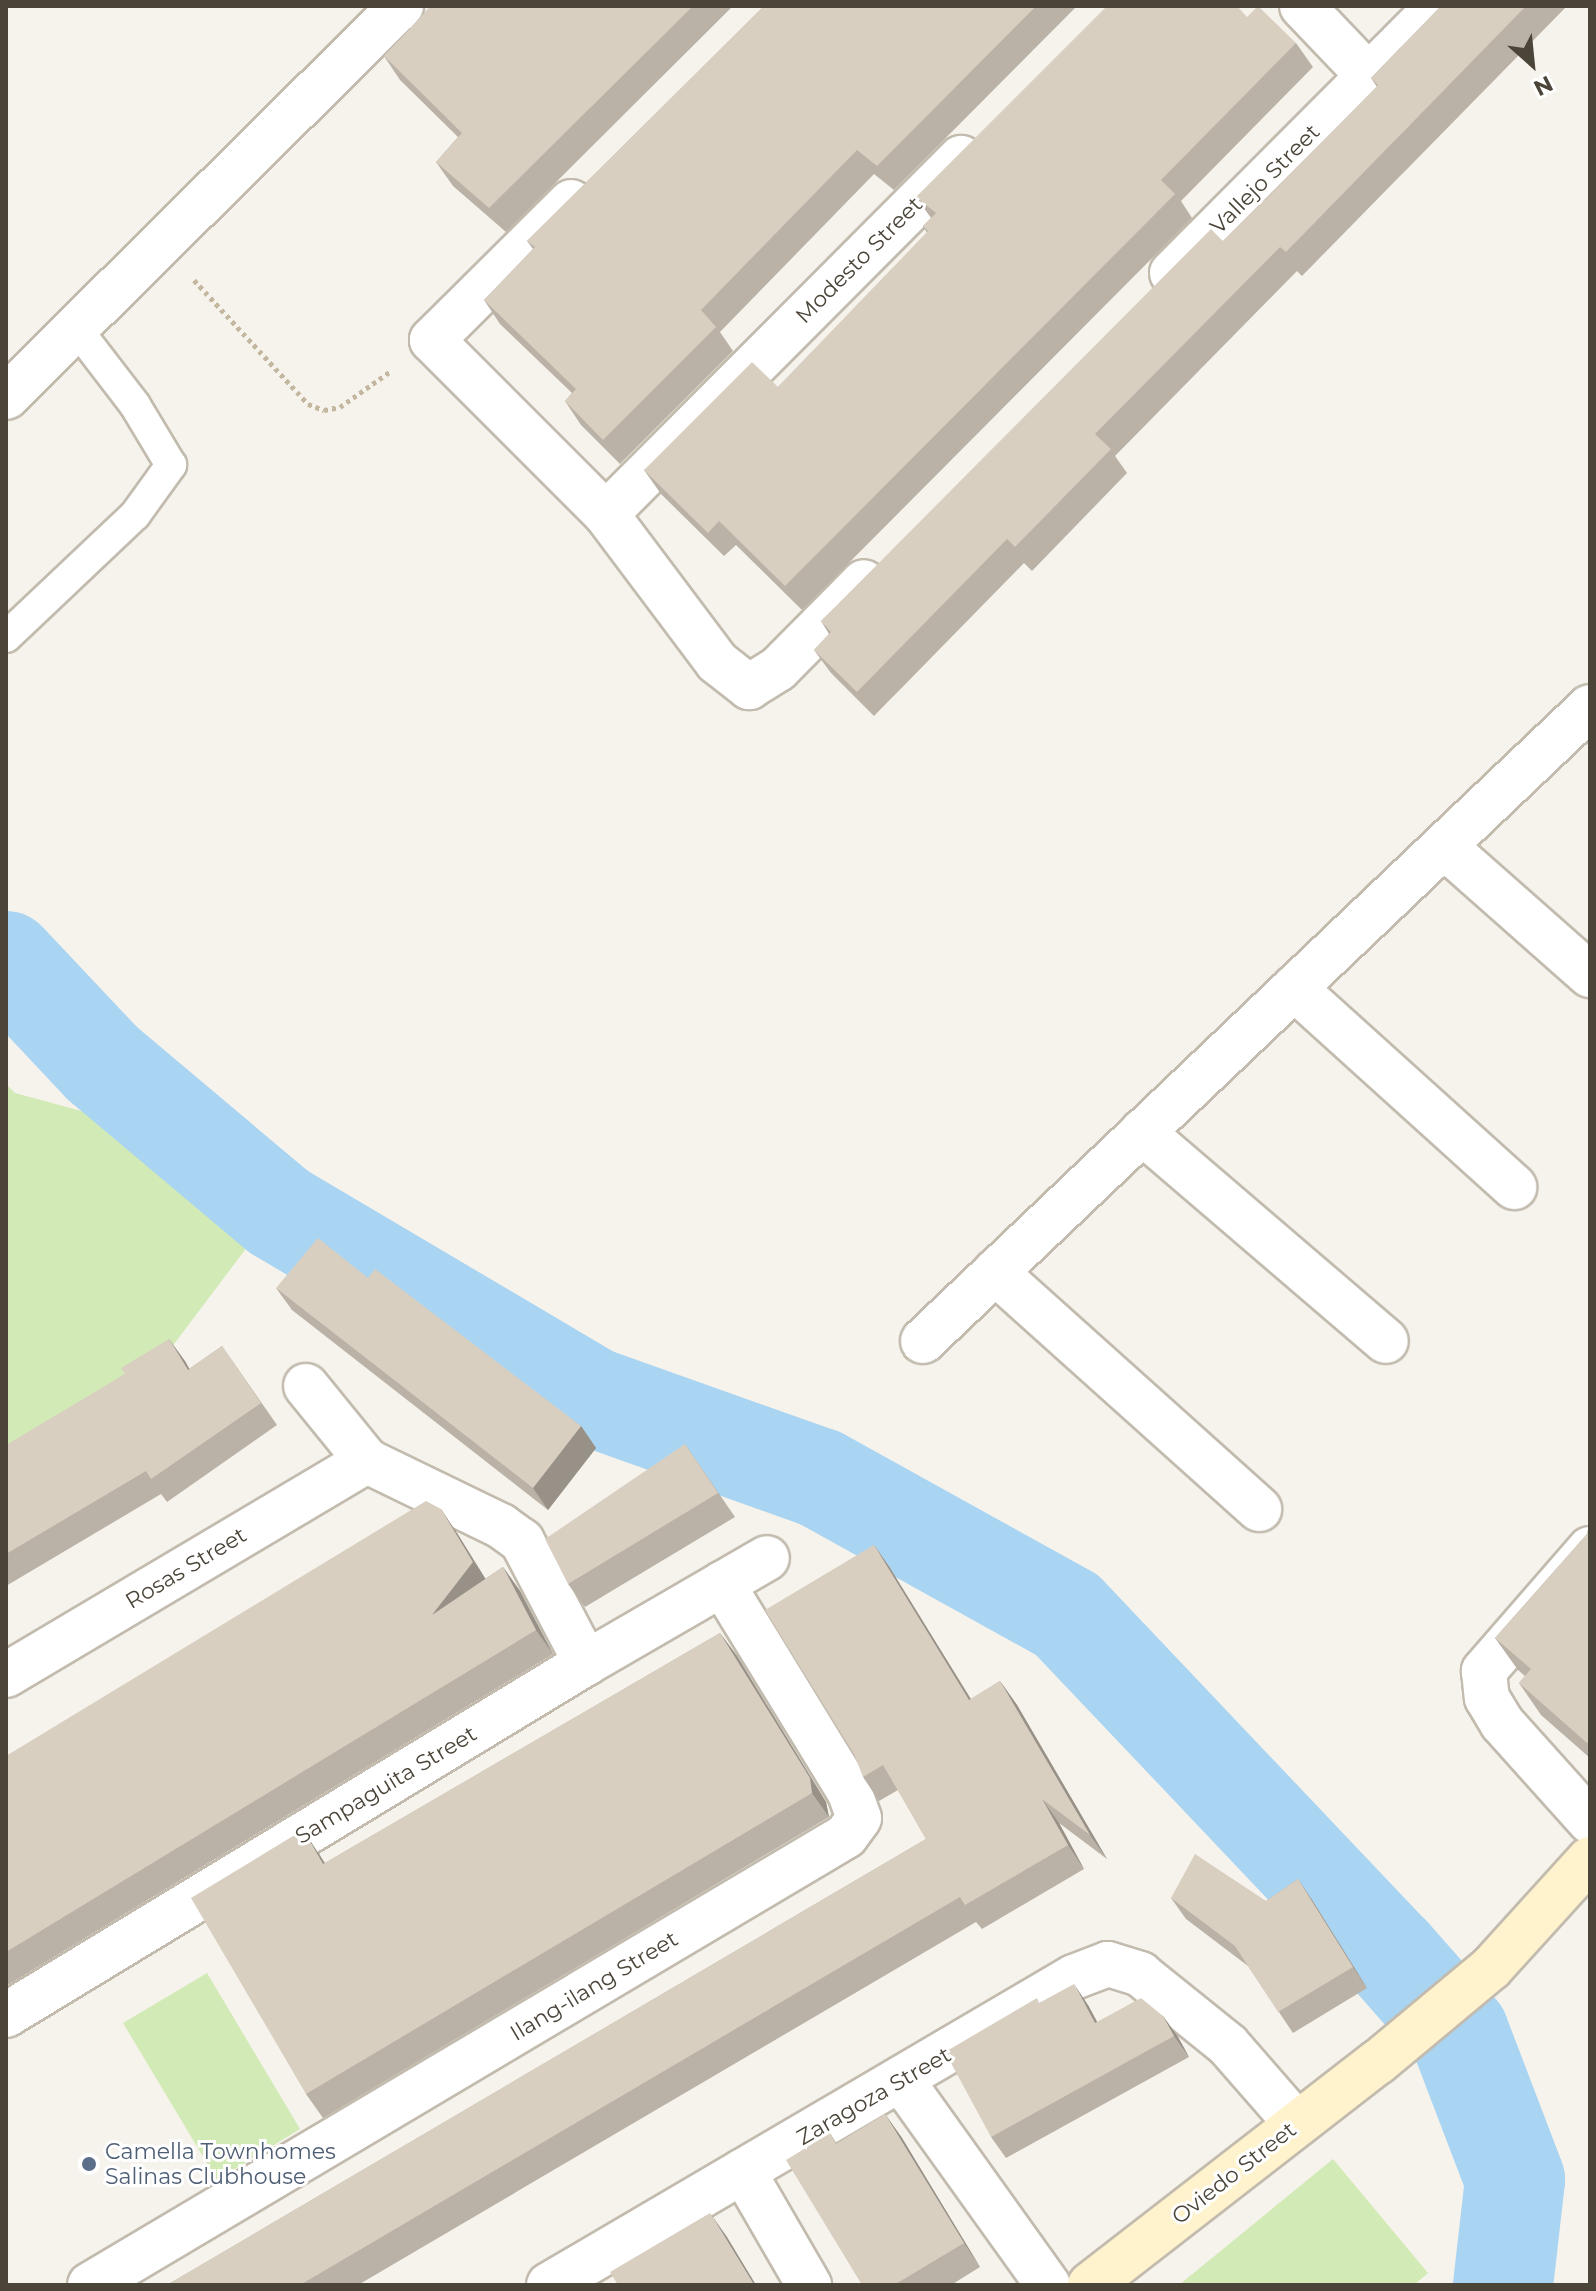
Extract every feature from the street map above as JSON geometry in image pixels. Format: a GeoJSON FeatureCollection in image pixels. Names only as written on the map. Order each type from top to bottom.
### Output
{"type":"FeatureCollection","features":[{"type":"Feature","properties":{"kind":"street"},"geometry":{"type":"LineString","coordinates":[[6,397],[401,6]]}},
{"type":"Feature","properties":{"kind":"street"},"geometry":{"type":"LineString","coordinates":[[1302,6],[1368,75]]}},
{"type":"Feature","properties":{"kind":"street","name":"Vallejo Street"},"geometry":{"type":"LineString","coordinates":[[1145,299],[1438,6]]}},
{"type":"Feature","properties":{"kind":"street","name":"Modesto Street"},"geometry":{"type":"LineString","coordinates":[[606,514],[988,130]]}},
{"type":"Feature","properties":{"kind":"street"},"geometry":{"type":"LineString","coordinates":[[601,173],[432,340],[606,514],[717,662],[749,687],[778,669],[889,557]]}},
{"type":"Feature","properties":{"kind":"street"},"geometry":{"type":"LineString","coordinates":[[923,1341],[1590,707]]}},
{"type":"Feature","properties":{"kind":"street"},"geometry":{"type":"LineString","coordinates":[[1444,846],[1590,975]]}},
{"type":"Feature","properties":{"kind":"street"},"geometry":{"type":"LineString","coordinates":[[1294,988],[1514,1187]]}},
{"type":"Feature","properties":{"kind":"street"},"geometry":{"type":"LineString","coordinates":[[1142,1132],[1386,1341]]}},
{"type":"Feature","properties":{"kind":"street"},"geometry":{"type":"LineString","coordinates":[[995,1272],[1259,1509]]}},
{"type":"Feature","properties":{"kind":"street"},"geometry":{"type":"LineString","coordinates":[[306,1386],[367,1461],[501,1526],[522,1541],[586,1663]]}},
{"type":"Feature","properties":{"kind":"street","name":"Rosas Street"},"geometry":{"type":"LineString","coordinates":[[6,1675],[367,1461]]}},
{"type":"Feature","properties":{"kind":"street"},"geometry":{"type":"LineString","coordinates":[[1590,1549],[1484,1671],[1487,1698],[1502,1723],[1590,1821]]}},
{"type":"Feature","properties":{"kind":"street","name":"Sampaguita Street"},"geometry":{"type":"LineString","coordinates":[[6,2015],[586,1663],[767,1558]]}},
{"type":"Feature","properties":{"kind":"street","name":"Ilang-ilang Street"},"geometry":{"type":"LineString","coordinates":[[90,2285],[846,1836],[859,1818],[849,1791],[722,1584]]}},
{"type":"Feature","properties":{"kind":"street","name":"Oviedo Street"},"geometry":{"type":"LineString","coordinates":[[1090,2285],[1378,2062],[1491,1968],[1590,1859]]}},
{"type":"Feature","properties":{"kind":"street","name":"Zaragoza Street"},"geometry":{"type":"LineString","coordinates":[[562,2282],[743,2171],[902,2081],[1074,1977],[1108,1964],[1140,1974],[1228,2045],[1297,2124]]}},
{"type":"Feature","properties":{"kind":"street"},"geometry":{"type":"LineString","coordinates":[[902,2081],[1048,2285]]}},
{"type":"Feature","properties":{"kind":"street"},"geometry":{"type":"LineString","coordinates":[[743,2171],[809,2285]]}},
{"type":"Feature","properties":{"kind":"lane"},"geometry":{"type":"LineString","coordinates":[[6,637],[135,515],[171,465],[135,405],[76,328]]}},
{"type":"Feature","properties":{"kind":"path"},"geometry":{"type":"LineString","coordinates":[[161,244],[308,404],[324,410],[340,407],[432,340]]}},
{"type":"Feature","properties":{"kind":"green space"},"geometry":{"type":"Polygon","coordinates":[[[6,1084],[15,1093],[148,1129],[213,1099],[355,1236],[326,1254],[260,1230],[171,1348],[6,1457],[6,1084]]]}},
{"type":"Feature","properties":{"kind":"green space"},"geometry":{"type":"Polygon","coordinates":[[[207,1973],[300,2129],[217,2180],[123,2023],[207,1973]]]}},
{"type":"Feature","properties":{"kind":"green space"},"geometry":{"type":"Polygon","coordinates":[[[1333,2159],[1428,2273],[1414,2285],[1179,2285],[1333,2159]]]}},
{"type":"Feature","properties":{"kind":"building"},"geometry":{"type":"Polygon","coordinates":[[[431,6],[693,6],[489,208],[436,162],[462,133],[384,56],[431,6]]]}},
{"type":"Feature","properties":{"kind":"building"},"geometry":{"type":"Polygon","coordinates":[[[764,6],[1036,6],[877,166],[857,150],[701,310],[716,327],[603,440],[565,401],[576,389],[484,300],[535,247],[527,241],[764,6]]]}},
{"type":"Feature","properties":{"kind":"building"},"geometry":{"type":"Polygon","coordinates":[[[1107,6],[1237,6],[1247,17],[1258,6],[1296,43],[1161,180],[1175,194],[785,586],[719,521],[708,533],[644,470],[752,362],[778,387],[928,231],[923,226],[936,213],[916,197],[1107,6]]]}},
{"type":"Feature","properties":{"kind":"building"},"geometry":{"type":"Polygon","coordinates":[[[1441,6],[1526,6],[1286,252],[1280,247],[1095,434],[1111,449],[1015,547],[1007,539],[857,692],[814,650],[831,632],[821,621],[1211,229],[1223,241],[1272,193],[1378,85],[1371,78],[1441,6]]]}},
{"type":"Feature","properties":{"kind":"building"},"geometry":{"type":"Polygon","coordinates":[[[318,1238],[368,1278],[375,1269],[581,1426],[533,1488],[276,1288],[318,1238]]]}},
{"type":"Feature","properties":{"kind":"building"},"geometry":{"type":"Polygon","coordinates":[[[169,1339],[188,1370],[222,1346],[261,1403],[151,1479],[146,1471],[6,1554],[6,1445],[125,1374],[121,1368],[169,1339]]]}},
{"type":"Feature","properties":{"kind":"building"},"geometry":{"type":"Polygon","coordinates":[[[685,1444],[718,1493],[568,1584],[545,1539],[685,1444]]]}},
{"type":"Feature","properties":{"kind":"building"},"geometry":{"type":"Polygon","coordinates":[[[426,1501],[441,1509],[473,1562],[432,1615],[503,1567],[536,1630],[6,1952],[6,1756],[426,1501]]]}},
{"type":"Feature","properties":{"kind":"building"},"geometry":{"type":"Polygon","coordinates":[[[1590,1521],[1590,1740],[1587,1743],[1519,1683],[1531,1669],[1495,1638],[1587,1534],[1590,1521]]]}},
{"type":"Feature","properties":{"kind":"building"},"geometry":{"type":"Polygon","coordinates":[[[874,1545],[969,1700],[1000,1681],[1090,1835],[1042,1799],[1068,1845],[965,1905],[960,1897],[300,2285],[167,2285],[926,1839],[883,1765],[863,1777],[854,1754],[765,1610],[874,1545]]]}},
{"type":"Feature","properties":{"kind":"building"},"geometry":{"type":"Polygon","coordinates":[[[720,1633],[810,1778],[812,1793],[306,2094],[191,1898],[303,1830],[323,1864],[720,1633]]]}},
{"type":"Feature","properties":{"kind":"building"},"geometry":{"type":"Polygon","coordinates":[[[1195,1854],[1266,1901],[1298,1879],[1353,1967],[1278,2012],[1235,1946],[1171,1898],[1195,1854]]]}},
{"type":"Feature","properties":{"kind":"building"},"geometry":{"type":"Polygon","coordinates":[[[1074,1984],[1095,2023],[1141,1998],[1163,2016],[1174,2036],[991,2137],[945,2052],[1037,1998],[1039,2003],[1074,1984]]]}},
{"type":"Feature","properties":{"kind":"building"},"geometry":{"type":"Polygon","coordinates":[[[885,2114],[964,2243],[894,2285],[862,2285],[786,2160],[830,2133],[836,2144],[885,2114]]]}},
{"type":"Feature","properties":{"kind":"building"},"geometry":{"type":"Polygon","coordinates":[[[710,2213],[754,2285],[618,2285],[610,2272],[710,2213]]]}},
{"type":"Feature","properties":{"kind":"waterway"},"geometry":{"type":"LineString","coordinates":[[6,961],[102,1063],[279,1212],[592,1397],[820,1478],[1067,1615],[1391,1956],[1459,2033],[1515,2180],[1503,2285]]}},
{"type":"Feature","properties":{"kind":"place","name":"Camella Townhomes Salinas Clubhouse"},"geometry":{"type":"Point","coordinates":[89,2164]}}]}
